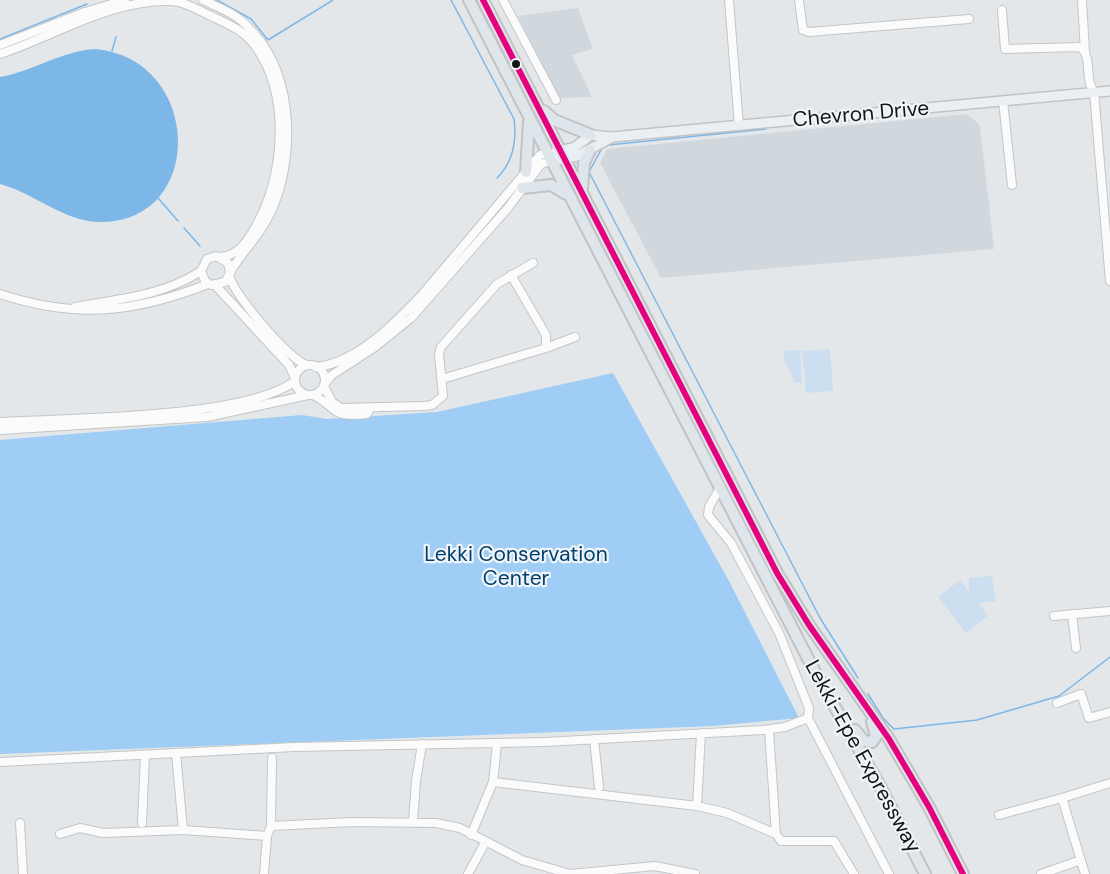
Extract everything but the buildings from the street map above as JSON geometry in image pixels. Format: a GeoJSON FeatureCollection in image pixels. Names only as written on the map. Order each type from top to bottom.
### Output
{"type":"FeatureCollection","features":[{"type":"Feature","properties":{"kind":"highway","name":"Lekki-Epe Expressway"},"geometry":{"type":"LineString","coordinates":[[469,0],[528,116],[583,194],[777,573],[863,705],[889,739],[929,807],[963,874]]}},
{"type":"Feature","properties":{"kind":"highway","name":"Lekki-Epe Expressway"},"geometry":{"type":"LineString","coordinates":[[483,0],[534,101],[575,203],[728,504],[925,874]]}},
{"type":"Feature","properties":{"kind":"highway"},"geometry":{"type":"LineString","coordinates":[[495,50],[505,61],[540,129],[572,181],[597,231],[604,235]]}},
{"type":"Feature","properties":{"kind":"highway"},"geometry":{"type":"LineString","coordinates":[[534,101],[554,120],[591,135]]}},
{"type":"Feature","properties":{"kind":"highway"},"geometry":{"type":"LineString","coordinates":[[526,172],[530,135],[528,116]]}},
{"type":"Feature","properties":{"kind":"highway"},"geometry":{"type":"LineString","coordinates":[[583,194],[582,172],[590,150]]}},
{"type":"Feature","properties":{"kind":"highway"},"geometry":{"type":"LineString","coordinates":[[522,188],[551,185],[559,187],[575,203]]}},
{"type":"Feature","properties":{"kind":"highway"},"geometry":{"type":"LineString","coordinates":[[836,707],[845,713],[864,741],[872,742],[875,732],[863,705]]}},
{"type":"Feature","properties":{"kind":"main road","name":"Chevron Drive"},"geometry":{"type":"LineString","coordinates":[[591,135],[612,137],[1110,91]]}},
{"type":"Feature","properties":{"kind":"main road"},"geometry":{"type":"LineString","coordinates":[[556,156],[591,135]]}},
{"type":"Feature","properties":{"kind":"main road","name":"Chevron Drive"},"geometry":{"type":"LineString","coordinates":[[556,156],[590,150],[612,137]]}},
{"type":"Feature","properties":{"kind":"street"},"geometry":{"type":"LineString","coordinates":[[0,45],[125,0]]}},
{"type":"Feature","properties":{"kind":"street"},"geometry":{"type":"LineString","coordinates":[[0,294],[33,304],[105,311],[168,298],[225,282],[261,231],[274,205],[286,158],[286,115],[277,74],[261,42],[239,19],[203,0]]}},
{"type":"Feature","properties":{"kind":"street"},"geometry":{"type":"LineString","coordinates":[[503,0],[556,100]]}},
{"type":"Feature","properties":{"kind":"street"},"geometry":{"type":"LineString","coordinates":[[729,0],[739,126]]}},
{"type":"Feature","properties":{"kind":"street"},"geometry":{"type":"LineString","coordinates":[[799,0],[803,30],[809,32],[969,19]]}},
{"type":"Feature","properties":{"kind":"street"},"geometry":{"type":"LineString","coordinates":[[1082,0],[1089,85],[1094,92],[1110,280]]}},
{"type":"Feature","properties":{"kind":"street"},"geometry":{"type":"LineString","coordinates":[[0,54],[114,4],[179,2],[244,34],[256,47],[277,102],[278,154],[272,187],[250,238],[236,252],[207,259],[201,271],[174,285],[133,297],[67,308]]}},
{"type":"Feature","properties":{"kind":"street"},"geometry":{"type":"LineString","coordinates":[[1002,10],[1005,49],[1080,47],[1085,52]]}},
{"type":"Feature","properties":{"kind":"street"},"geometry":{"type":"LineString","coordinates":[[1003,101],[1012,185]]}},
{"type":"Feature","properties":{"kind":"street"},"geometry":{"type":"LineString","coordinates":[[0,422],[208,409],[272,393],[295,380],[298,370],[348,356],[399,319],[540,155],[556,156]]}},
{"type":"Feature","properties":{"kind":"street"},"geometry":{"type":"LineString","coordinates":[[0,430],[207,417],[310,395],[324,386],[332,375],[375,348],[411,318],[541,164],[556,156]]}},
{"type":"Feature","properties":{"kind":"street"},"geometry":{"type":"LineString","coordinates":[[220,256],[228,263],[232,286],[268,330],[298,362],[323,372],[324,386],[329,398],[340,408],[366,406],[370,409],[432,405],[443,396],[439,354],[441,346],[497,284],[533,263]]}},
{"type":"Feature","properties":{"kind":"street"},"geometry":{"type":"LineString","coordinates":[[201,271],[290,365],[299,391],[310,395],[332,411],[346,416],[367,414],[370,409]]}},
{"type":"Feature","properties":{"kind":"street"},"geometry":{"type":"LineString","coordinates":[[511,276],[546,335],[548,342],[546,348]]}},
{"type":"Feature","properties":{"kind":"street"},"geometry":{"type":"LineString","coordinates":[[442,379],[575,337]]}},
{"type":"Feature","properties":{"kind":"street"},"geometry":{"type":"LineString","coordinates":[[720,488],[710,506],[708,515],[731,543],[779,633],[809,708],[808,717],[889,874]]}},
{"type":"Feature","properties":{"kind":"street"},"geometry":{"type":"LineString","coordinates":[[710,506],[728,504]]}},
{"type":"Feature","properties":{"kind":"street"},"geometry":{"type":"LineString","coordinates":[[1054,616],[1110,611]]}},
{"type":"Feature","properties":{"kind":"street"},"geometry":{"type":"LineString","coordinates":[[1072,614],[1076,648]]}},
{"type":"Feature","properties":{"kind":"street"},"geometry":{"type":"LineString","coordinates":[[1057,702],[1081,694],[1089,718],[1110,712]]}},
{"type":"Feature","properties":{"kind":"street"},"geometry":{"type":"LineString","coordinates":[[0,762],[176,753],[594,739],[769,729],[785,727],[808,717]]}},
{"type":"Feature","properties":{"kind":"street"},"geometry":{"type":"LineString","coordinates":[[769,729],[776,834]]}},
{"type":"Feature","properties":{"kind":"street"},"geometry":{"type":"LineString","coordinates":[[697,806],[701,733]]}},
{"type":"Feature","properties":{"kind":"street"},"geometry":{"type":"LineString","coordinates":[[594,739],[599,787]]}},
{"type":"Feature","properties":{"kind":"street"},"geometry":{"type":"LineString","coordinates":[[413,821],[422,744]]}},
{"type":"Feature","properties":{"kind":"street"},"geometry":{"type":"LineString","coordinates":[[471,835],[493,782],[496,744]]}},
{"type":"Feature","properties":{"kind":"street"},"geometry":{"type":"LineString","coordinates":[[176,753],[183,830]]}},
{"type":"Feature","properties":{"kind":"street"},"geometry":{"type":"LineString","coordinates":[[142,823],[145,755]]}},
{"type":"Feature","properties":{"kind":"street"},"geometry":{"type":"LineString","coordinates":[[264,874],[267,836],[272,826],[272,758]]}},
{"type":"Feature","properties":{"kind":"street"},"geometry":{"type":"LineString","coordinates":[[493,782],[697,806],[736,816],[776,834],[781,841],[834,841],[854,874]]}},
{"type":"Feature","properties":{"kind":"street"},"geometry":{"type":"LineString","coordinates":[[999,815],[1110,783]]}},
{"type":"Feature","properties":{"kind":"street"},"geometry":{"type":"LineString","coordinates":[[1062,798],[1084,874]]}},
{"type":"Feature","properties":{"kind":"street"},"geometry":{"type":"LineString","coordinates":[[272,826],[413,821],[447,824],[522,860],[570,874],[655,866],[695,874]]}},
{"type":"Feature","properties":{"kind":"street"},"geometry":{"type":"LineString","coordinates":[[20,823],[23,874]]}},
{"type":"Feature","properties":{"kind":"street"},"geometry":{"type":"LineString","coordinates":[[60,834],[80,828],[103,833],[183,830],[267,836]]}},
{"type":"Feature","properties":{"kind":"street"},"geometry":{"type":"LineString","coordinates":[[468,874],[485,843]]}},
{"type":"Feature","properties":{"kind":"street"},"geometry":{"type":"LineString","coordinates":[[1041,873],[1081,860]]}},
{"type":"Feature","properties":{"kind":"shaded area"},"geometry":{"type":"Polygon","coordinates":[[[578,8],[593,49],[572,55],[592,97],[559,98],[518,16],[578,8]]]}},
{"type":"Feature","properties":{"kind":"shaded area"},"geometry":{"type":"Polygon","coordinates":[[[95,49],[130,59],[156,80],[172,107],[178,138],[174,169],[160,196],[136,215],[102,222],[75,218],[0,184],[0,77],[71,53],[95,49]]]}},
{"type":"Feature","properties":{"kind":"shaded area"},"geometry":{"type":"Polygon","coordinates":[[[967,114],[980,125],[994,249],[661,278],[600,163],[607,149],[967,114]]]}},
{"type":"Feature","properties":{"kind":"shaded area"},"geometry":{"type":"Polygon","coordinates":[[[830,349],[833,391],[806,393],[802,351],[830,349]]]}},
{"type":"Feature","properties":{"kind":"shaded area"},"geometry":{"type":"Polygon","coordinates":[[[800,350],[802,383],[795,383],[784,359],[784,351],[800,350]]]}},
{"type":"Feature","properties":{"kind":"shaded area"},"geometry":{"type":"Polygon","coordinates":[[[992,576],[996,601],[979,603],[988,616],[966,633],[938,597],[960,580],[969,592],[969,578],[992,576]]]}},
{"type":"Feature","properties":{"kind":"green space","name":"Lekki Conservation Center"},"geometry":{"type":"Polygon","coordinates":[[[613,373],[729,581],[799,718],[713,726],[0,754],[0,440],[302,415],[327,419],[437,412],[613,373]]]}},
{"type":"Feature","properties":{"kind":"waterway"},"geometry":{"type":"LineString","coordinates":[[217,0],[251,19],[268,40],[333,0]]}},
{"type":"Feature","properties":{"kind":"waterway"},"geometry":{"type":"LineString","coordinates":[[451,0],[514,119],[513,151],[507,165],[497,178]]}},
{"type":"Feature","properties":{"kind":"waterway"},"geometry":{"type":"LineString","coordinates":[[0,39],[87,4]]}},
{"type":"Feature","properties":{"kind":"waterway"},"geometry":{"type":"LineString","coordinates":[[112,51],[116,37]]}},
{"type":"Feature","properties":{"kind":"waterway"},"geometry":{"type":"LineString","coordinates":[[608,145],[766,129]]}},
{"type":"Feature","properties":{"kind":"waterway"},"geometry":{"type":"LineString","coordinates":[[602,148],[589,172],[820,618],[858,678]]}},
{"type":"Feature","properties":{"kind":"waterway"},"geometry":{"type":"LineString","coordinates":[[158,198],[178,221]]}},
{"type":"Feature","properties":{"kind":"waterway"},"geometry":{"type":"LineString","coordinates":[[184,228],[200,246]]}},
{"type":"Feature","properties":{"kind":"waterway"},"geometry":{"type":"LineString","coordinates":[[868,694],[883,718],[894,729],[977,720],[1059,696],[1110,657]]}},
{"type":"Feature","properties":{"kind":"transit line"},"geometry":{"type":"LineString","coordinates":[[483,0],[777,573],[809,625],[889,739],[929,807],[963,874]]}}]}
